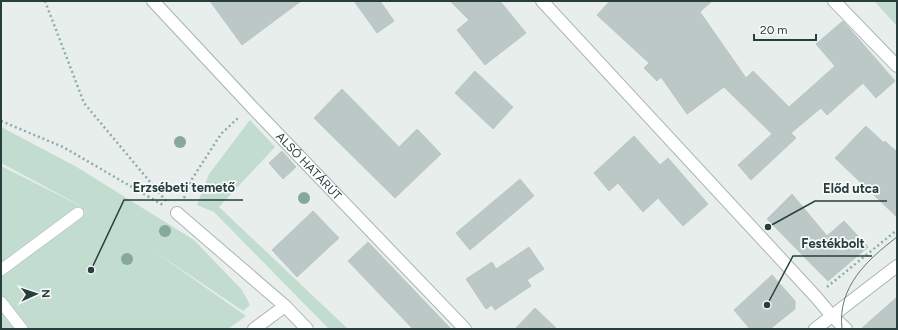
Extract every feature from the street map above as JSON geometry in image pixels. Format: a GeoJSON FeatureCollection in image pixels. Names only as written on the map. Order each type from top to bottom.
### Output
{"type":"FeatureCollection","features":[{"type":"Feature","properties":{"kind":"street","name":"ALSÓ HATÁRÚT"},"geometry":{"type":"LineString","coordinates":[[153,1],[251,106],[465,329]]}},
{"type":"Feature","properties":{"kind":"street"},"geometry":{"type":"LineString","coordinates":[[542,1],[832,316],[846,329]]}},
{"type":"Feature","properties":{"kind":"street"},"geometry":{"type":"LineString","coordinates":[[834,1],[897,66]]}},
{"type":"Feature","properties":{"kind":"street"},"geometry":{"type":"LineString","coordinates":[[177,213],[285,306],[307,329]]}},
{"type":"Feature","properties":{"kind":"street"},"geometry":{"type":"LineString","coordinates":[[815,329],[897,266]]}},
{"type":"Feature","properties":{"kind":"street"},"geometry":{"type":"LineString","coordinates":[[254,329],[285,306]]}},
{"type":"Feature","properties":{"kind":"lane"},"geometry":{"type":"LineString","coordinates":[[1,270],[78,213]]}},
{"type":"Feature","properties":{"kind":"lane"},"geometry":{"type":"LineString","coordinates":[[1,302],[22,329]]}},
{"type":"Feature","properties":{"kind":"path"},"geometry":{"type":"LineString","coordinates":[[45,1],[84,103],[177,213]]}},
{"type":"Feature","properties":{"kind":"path"},"geometry":{"type":"LineString","coordinates":[[177,213],[192,179],[221,134],[251,106]]}},
{"type":"Feature","properties":{"kind":"path"},"geometry":{"type":"LineString","coordinates":[[1,121],[63,147],[177,213]]}},
{"type":"Feature","properties":{"kind":"path"},"geometry":{"type":"LineString","coordinates":[[825,289],[897,230]]}},
{"type":"Feature","properties":{"kind":"green space"},"geometry":{"type":"Polygon","coordinates":[[[874,1],[897,1],[897,26],[874,1]]]}},
{"type":"Feature","properties":{"kind":"green space"},"geometry":{"type":"Polygon","coordinates":[[[250,120],[275,147],[219,207],[348,329],[329,329],[214,212],[197,205],[209,174],[250,120]]]}},
{"type":"Feature","properties":{"kind":"green space"},"geometry":{"type":"Polygon","coordinates":[[[1,127],[75,166],[194,240],[242,290],[250,305],[243,311],[151,249],[246,316],[228,329],[1,329],[1,166],[87,209],[1,163],[1,127]]]}},
{"type":"Feature","properties":{"kind":"building"},"geometry":{"type":"Polygon","coordinates":[[[210,1],[301,1],[242,45],[210,1]]]}},
{"type":"Feature","properties":{"kind":"building"},"geometry":{"type":"Polygon","coordinates":[[[354,1],[380,1],[394,21],[377,33],[354,1]]]}},
{"type":"Feature","properties":{"kind":"building"},"geometry":{"type":"Polygon","coordinates":[[[450,1],[500,1],[526,33],[485,65],[457,30],[469,20],[450,1]]]}},
{"type":"Feature","properties":{"kind":"building"},"geometry":{"type":"Polygon","coordinates":[[[610,1],[712,1],[700,12],[746,78],[753,71],[789,107],[835,66],[816,44],[843,21],[895,81],[876,98],[863,83],[827,115],[821,108],[791,133],[796,138],[751,180],[738,165],[772,134],[724,87],[687,114],[661,77],[657,81],[644,68],[649,63],[597,15],[610,1]]]}},
{"type":"Feature","properties":{"kind":"building"},"geometry":{"type":"Polygon","coordinates":[[[475,71],[513,107],[493,129],[455,93],[475,71]]]}},
{"type":"Feature","properties":{"kind":"building"},"geometry":{"type":"Polygon","coordinates":[[[342,89],[399,147],[417,129],[441,154],[395,198],[314,118],[342,89]]]}},
{"type":"Feature","properties":{"kind":"building"},"geometry":{"type":"Polygon","coordinates":[[[866,126],[884,143],[885,141],[897,152],[897,217],[835,158],[866,126]]]}},
{"type":"Feature","properties":{"kind":"building"},"geometry":{"type":"Polygon","coordinates":[[[634,136],[660,165],[668,158],[708,204],[683,226],[658,198],[643,212],[618,183],[609,191],[594,173],[634,136]]]}},
{"type":"Feature","properties":{"kind":"building"},"geometry":{"type":"Polygon","coordinates":[[[282,151],[296,167],[283,179],[269,163],[282,151]]]}},
{"type":"Feature","properties":{"kind":"building"},"geometry":{"type":"Polygon","coordinates":[[[520,179],[534,196],[470,250],[456,233],[520,179]]]}},
{"type":"Feature","properties":{"kind":"building"},"geometry":{"type":"Polygon","coordinates":[[[792,194],[827,236],[844,221],[868,247],[828,281],[767,219],[792,194]]]}},
{"type":"Feature","properties":{"kind":"building"},"geometry":{"type":"Polygon","coordinates":[[[313,211],[339,238],[297,277],[272,250],[313,211]]]}},
{"type":"Feature","properties":{"kind":"building"},"geometry":{"type":"Polygon","coordinates":[[[368,242],[451,329],[413,329],[348,261],[368,242]]]}},
{"type":"Feature","properties":{"kind":"building"},"geometry":{"type":"Polygon","coordinates":[[[529,247],[544,269],[527,280],[531,286],[495,310],[492,305],[486,309],[466,279],[492,262],[496,269],[529,247]]]}},
{"type":"Feature","properties":{"kind":"building"},"geometry":{"type":"Polygon","coordinates":[[[772,275],[795,301],[795,309],[770,329],[750,329],[734,310],[772,275]]]}},
{"type":"Feature","properties":{"kind":"building"},"geometry":{"type":"Polygon","coordinates":[[[897,297],[897,329],[861,329],[897,297]]]}},
{"type":"Feature","properties":{"kind":"building"},"geometry":{"type":"Polygon","coordinates":[[[535,308],[557,329],[515,329],[535,308]]]}},
{"type":"Feature","properties":{"kind":"tram line"},"geometry":{"type":"LineString","coordinates":[[842,329],[844,300],[849,287],[865,265],[897,237]]}},
{"type":"Feature","properties":{"kind":"place","name":"Előd utca"},"geometry":{"type":"Point","coordinates":[768,227]}},
{"type":"Feature","properties":{"kind":"place","name":"Erzsébeti temető"},"geometry":{"type":"Point","coordinates":[91,270]}},
{"type":"Feature","properties":{"kind":"place","name":"Festékbolt"},"geometry":{"type":"Point","coordinates":[767,305]}}]}
